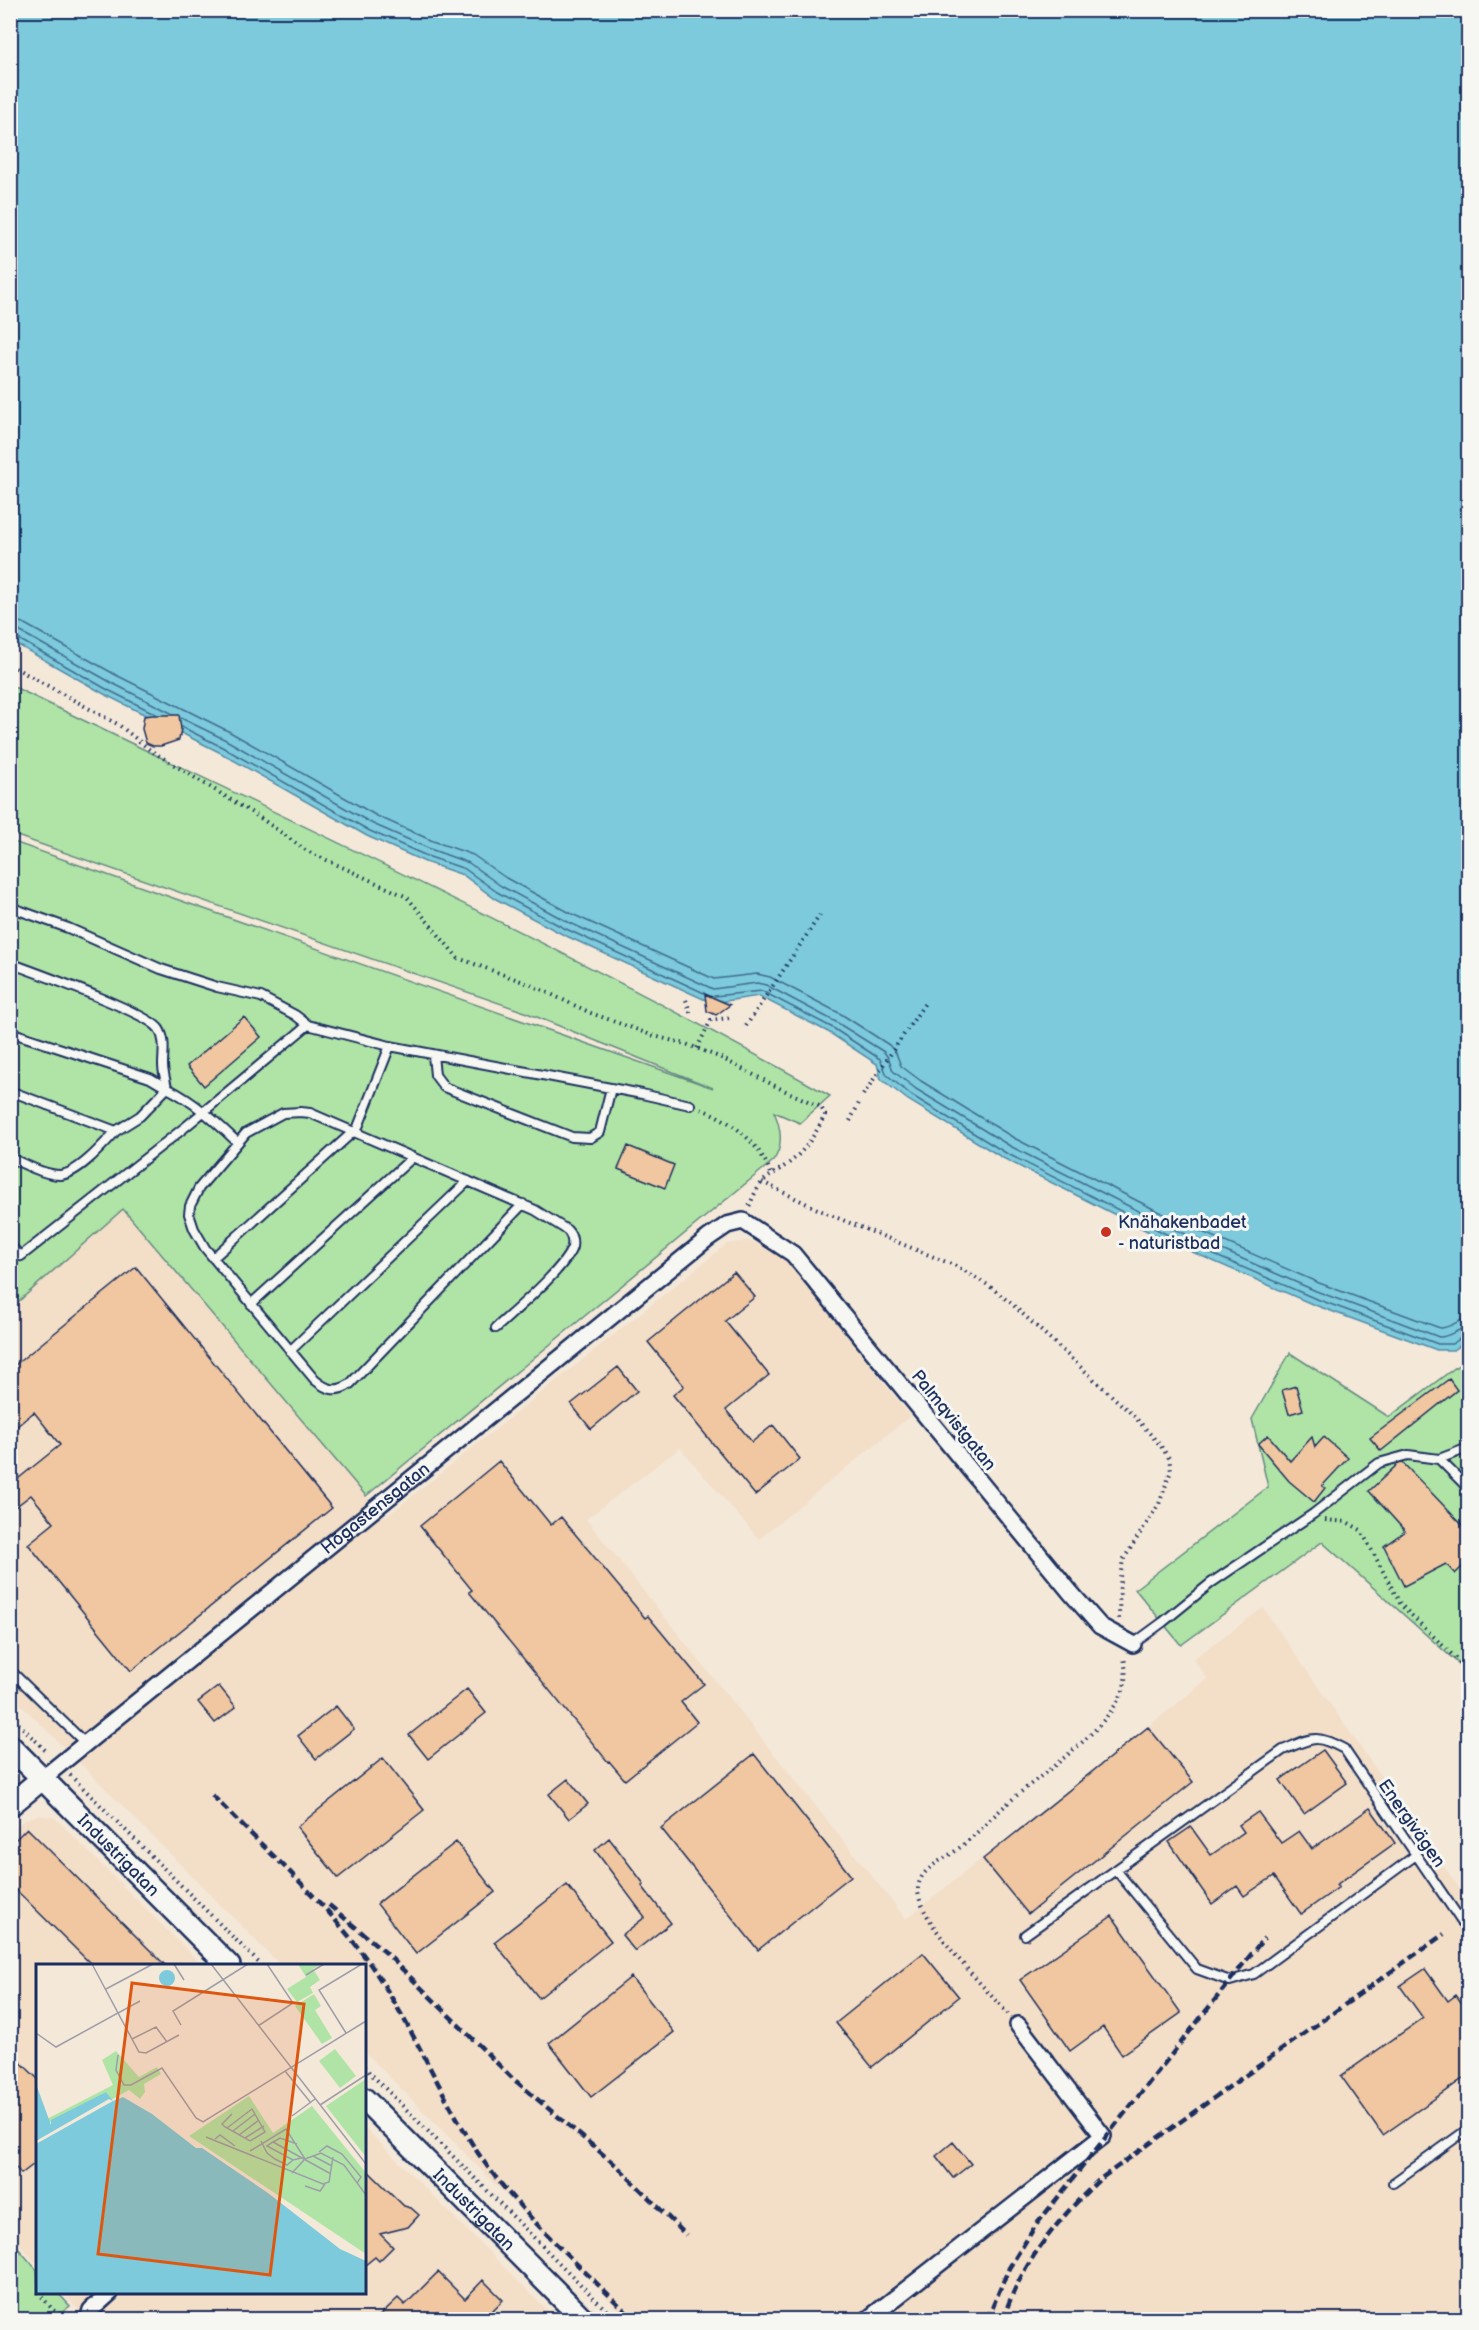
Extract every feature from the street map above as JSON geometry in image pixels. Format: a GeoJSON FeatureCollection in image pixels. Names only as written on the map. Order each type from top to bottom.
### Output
{"type":"FeatureCollection","features":[{"type":"Feature","properties":{"kind":"street","name":"Palmqvistgatan"},"geometry":{"type":"LineString","coordinates":[[744,1221],[793,1254],[1071,1593],[1100,1626],[1127,1641]]}},
{"type":"Feature","properties":{"kind":"street","name":"Högastensgatan"},"geometry":{"type":"LineString","coordinates":[[10,1805],[708,1238],[727,1225],[744,1221]]}},
{"type":"Feature","properties":{"kind":"street","name":"Industrigatan"},"geometry":{"type":"LineString","coordinates":[[10,1746],[229,1964]]}},
{"type":"Feature","properties":{"kind":"street"},"geometry":{"type":"LineString","coordinates":[[867,2319],[1102,2136],[1018,2025]]}},
{"type":"Feature","properties":{"kind":"street","name":"Industrigatan"},"geometry":{"type":"LineString","coordinates":[[366,2101],[584,2319]]}},
{"type":"Feature","properties":{"kind":"street"},"geometry":{"type":"LineString","coordinates":[[88,2319],[91,2310],[109,2294]]}},
{"type":"Feature","properties":{"kind":"lane"},"geometry":{"type":"LineString","coordinates":[[10,907],[68,928],[161,969],[261,998],[295,1015],[308,1025],[390,1046],[690,1105]]}},
{"type":"Feature","properties":{"kind":"lane"},"geometry":{"type":"LineString","coordinates":[[10,963],[147,1019],[158,1028],[163,1041],[163,1067],[167,1088]]}},
{"type":"Feature","properties":{"kind":"lane"},"geometry":{"type":"LineString","coordinates":[[10,1246],[21,1256],[308,1025]]}},
{"type":"Feature","properties":{"kind":"lane"},"geometry":{"type":"LineString","coordinates":[[10,1032],[150,1078],[187,1098],[237,1142]]}},
{"type":"Feature","properties":{"kind":"lane"},"geometry":{"type":"LineString","coordinates":[[213,1258],[354,1132],[390,1046]]}},
{"type":"Feature","properties":{"kind":"lane"},"geometry":{"type":"LineString","coordinates":[[433,1055],[435,1075],[444,1087],[572,1137],[590,1138],[600,1132],[611,1088]]}},
{"type":"Feature","properties":{"kind":"lane"},"geometry":{"type":"LineString","coordinates":[[10,1158],[52,1174],[63,1175],[84,1162],[116,1131],[140,1116],[167,1088]]}},
{"type":"Feature","properties":{"kind":"lane"},"geometry":{"type":"LineString","coordinates":[[10,1091],[116,1131]]}},
{"type":"Feature","properties":{"kind":"lane"},"geometry":{"type":"LineString","coordinates":[[496,1328],[566,1258],[572,1245],[570,1233],[523,1204],[310,1113],[292,1112],[273,1117],[246,1133],[199,1188],[190,1206],[189,1214],[194,1229],[213,1258],[322,1386],[333,1390],[346,1387],[523,1204]]}},
{"type":"Feature","properties":{"kind":"lane"},"geometry":{"type":"LineString","coordinates":[[252,1304],[414,1157]]}},
{"type":"Feature","properties":{"kind":"lane"},"geometry":{"type":"LineString","coordinates":[[291,1351],[468,1181]]}},
{"type":"Feature","properties":{"kind":"lane"},"geometry":{"type":"LineString","coordinates":[[1127,1641],[1163,1622],[1210,1582],[1303,1521],[1378,1463],[1408,1455],[1439,1459],[1468,1448]]}},
{"type":"Feature","properties":{"kind":"lane"},"geometry":{"type":"LineString","coordinates":[[1439,1459],[1468,1488]]}},
{"type":"Feature","properties":{"kind":"lane"},"geometry":{"type":"LineString","coordinates":[[10,1670],[85,1743]]}},
{"type":"Feature","properties":{"kind":"lane","name":"Energivägen"},"geometry":{"type":"LineString","coordinates":[[1116,1870],[1283,1750],[1309,1739],[1324,1738],[1344,1749],[1468,1931]]}},
{"type":"Feature","properties":{"kind":"lane"},"geometry":{"type":"LineString","coordinates":[[1025,1935],[1116,1870],[1197,1969],[1230,1981],[1254,1974],[1416,1855]]}},
{"type":"Feature","properties":{"kind":"lane"},"geometry":{"type":"LineString","coordinates":[[1393,2183],[1468,2129]]}},
{"type":"Feature","properties":{"kind":"path"},"geometry":{"type":"LineString","coordinates":[[10,665],[119,725],[150,750],[262,819],[307,851],[407,897],[458,958],[529,984],[591,1013],[719,1057],[821,1107],[825,1115],[814,1137],[789,1163],[771,1173],[757,1187],[744,1221]]}},
{"type":"Feature","properties":{"kind":"path"},"geometry":{"type":"LineString","coordinates":[[746,1026],[820,915]]}},
{"type":"Feature","properties":{"kind":"path"},"geometry":{"type":"LineString","coordinates":[[686,1000],[691,1015]]}},
{"type":"Feature","properties":{"kind":"path"},"geometry":{"type":"LineString","coordinates":[[863,1095],[925,1003]]}},
{"type":"Feature","properties":{"kind":"path"},"geometry":{"type":"LineString","coordinates":[[697,1048],[711,1020],[729,1018]]}},
{"type":"Feature","properties":{"kind":"path"},"geometry":{"type":"LineString","coordinates":[[850,1121],[859,1103]]}},
{"type":"Feature","properties":{"kind":"path"},"geometry":{"type":"LineString","coordinates":[[690,1105],[714,1114],[749,1138],[765,1160],[771,1173]]}},
{"type":"Feature","properties":{"kind":"path"},"geometry":{"type":"LineString","coordinates":[[762,1182],[838,1218],[956,1266],[988,1285],[1135,1417],[1160,1445],[1168,1458],[1172,1471],[1159,1504],[1123,1560],[1120,1577],[1127,1641],[1126,1672],[1122,1695],[1112,1710],[1083,1741],[958,1849],[924,1873],[920,1881],[918,1891],[930,1920],[949,1947],[1018,2025]]}},
{"type":"Feature","properties":{"kind":"path"},"geometry":{"type":"LineString","coordinates":[[1303,1521],[1347,1522],[1360,1530],[1401,1605],[1468,1670]]}},
{"type":"Feature","properties":{"kind":"path"},"geometry":{"type":"LineString","coordinates":[[10,1715],[261,1964]]}},
{"type":"Feature","properties":{"kind":"path"},"geometry":{"type":"LineString","coordinates":[[366,2069],[616,2319]]}},
{"type":"Feature","properties":{"kind":"path"},"geometry":{"type":"LineString","coordinates":[[40,2294],[53,2310],[70,2319]]}},
{"type":"Feature","properties":{"kind":"shaded area"},"geometry":{"type":"Polygon","coordinates":[[[123,1208],[386,1517],[727,1244],[748,1241],[766,1246],[791,1265],[910,1416],[759,1539],[680,1448],[586,1519],[906,1919],[1208,1679],[1193,1659],[1263,1608],[1468,1901],[1468,2319],[628,2319],[366,2053],[366,1964],[279,1964],[11,1695],[10,1308],[123,1208]]]}},
{"type":"Feature","properties":{"kind":"shaded area"},"geometry":{"type":"Polygon","coordinates":[[[38,1815],[55,1818],[201,1964],[36,1964],[36,2263],[11,2234],[10,1832],[26,1819],[38,1815]]]}},
{"type":"Feature","properties":{"kind":"shaded area"},"geometry":{"type":"Polygon","coordinates":[[[366,2129],[556,2319],[87,2319],[64,2294],[366,2294],[366,2129]]]}},
{"type":"Feature","properties":{"kind":"green space"},"geometry":{"type":"Polygon","coordinates":[[[10,685],[526,935],[730,1041],[830,1096],[800,1123],[774,1112],[780,1143],[773,1161],[366,1496],[123,1209],[11,1308],[11,841],[713,1088],[522,1011],[11,834],[10,685]]]}},
{"type":"Feature","properties":{"kind":"green space"},"geometry":{"type":"Polygon","coordinates":[[[1290,1353],[1389,1417],[1468,1358],[1468,1672],[1322,1542],[1181,1645],[1135,1589],[1268,1487],[1252,1419],[1290,1353]]]}},
{"type":"Feature","properties":{"kind":"green space"},"geometry":{"type":"Polygon","coordinates":[[[11,2240],[36,2269],[36,2294],[59,2294],[70,2306],[53,2319],[11,2319],[11,2240]]]}},
{"type":"Feature","properties":{"kind":"water"},"geometry":{"type":"Polygon","coordinates":[[[11,11],[1468,11],[1468,1340],[1454,1350],[1437,1350],[1312,1304],[1167,1241],[1003,1158],[908,1100],[881,1079],[877,1064],[830,1033],[759,996],[712,1003],[562,934],[494,898],[463,875],[425,862],[367,836],[219,752],[106,695],[11,641],[11,11]]]}},
{"type":"Feature","properties":{"kind":"building"},"geometry":{"type":"Polygon","coordinates":[[[179,715],[181,729],[179,740],[161,746],[146,743],[142,729],[144,716],[179,715]]]}},
{"type":"Feature","properties":{"kind":"building"},"geometry":{"type":"Polygon","coordinates":[[[705,994],[730,1005],[716,1015],[707,1011],[705,994]]]}},
{"type":"Feature","properties":{"kind":"building"},"geometry":{"type":"Polygon","coordinates":[[[244,1017],[261,1037],[204,1086],[187,1066],[244,1017]]]}},
{"type":"Feature","properties":{"kind":"building"},"geometry":{"type":"Polygon","coordinates":[[[628,1146],[674,1165],[665,1188],[618,1169],[628,1146]]]}},
{"type":"Feature","properties":{"kind":"building"},"geometry":{"type":"Polygon","coordinates":[[[136,1267],[332,1508],[131,1671],[28,1544],[54,1523],[31,1495],[10,1511],[10,1467],[19,1478],[60,1445],[34,1412],[10,1432],[10,1369],[136,1267]]]}},
{"type":"Feature","properties":{"kind":"building"},"geometry":{"type":"Polygon","coordinates":[[[734,1272],[755,1297],[725,1321],[769,1375],[726,1410],[752,1442],[773,1425],[800,1459],[755,1495],[673,1395],[684,1386],[648,1342],[734,1272]]]}},
{"type":"Feature","properties":{"kind":"building"},"geometry":{"type":"Polygon","coordinates":[[[618,1367],[637,1391],[591,1429],[571,1404],[618,1367]]]}},
{"type":"Feature","properties":{"kind":"building"},"geometry":{"type":"Polygon","coordinates":[[[1449,1379],[1457,1390],[1381,1451],[1370,1438],[1449,1379]]]}},
{"type":"Feature","properties":{"kind":"building"},"geometry":{"type":"Polygon","coordinates":[[[1296,1386],[1303,1410],[1289,1414],[1282,1390],[1296,1386]]]}},
{"type":"Feature","properties":{"kind":"building"},"geometry":{"type":"Polygon","coordinates":[[[1268,1435],[1290,1461],[1312,1437],[1315,1447],[1324,1437],[1348,1458],[1322,1486],[1325,1488],[1314,1502],[1289,1481],[1258,1444],[1268,1435]]]}},
{"type":"Feature","properties":{"kind":"building"},"geometry":{"type":"Polygon","coordinates":[[[499,1461],[551,1525],[561,1517],[645,1618],[648,1616],[704,1684],[681,1702],[697,1722],[625,1780],[469,1592],[472,1590],[420,1526],[499,1461]]]}},
{"type":"Feature","properties":{"kind":"building"},"geometry":{"type":"Polygon","coordinates":[[[1403,1463],[1468,1531],[1468,1561],[1455,1574],[1446,1564],[1404,1586],[1384,1546],[1405,1531],[1369,1491],[1398,1464],[1403,1463]]]}},
{"type":"Feature","properties":{"kind":"building"},"geometry":{"type":"Polygon","coordinates":[[[219,1686],[236,1707],[215,1723],[198,1702],[219,1686]]]}},
{"type":"Feature","properties":{"kind":"building"},"geometry":{"type":"Polygon","coordinates":[[[467,1689],[486,1713],[428,1759],[409,1735],[467,1689]]]}},
{"type":"Feature","properties":{"kind":"building"},"geometry":{"type":"Polygon","coordinates":[[[336,1706],[354,1729],[316,1759],[298,1736],[336,1706]]]}},
{"type":"Feature","properties":{"kind":"building"},"geometry":{"type":"Polygon","coordinates":[[[1148,1727],[1193,1782],[1028,1914],[983,1859],[1148,1727]]]}},
{"type":"Feature","properties":{"kind":"building"},"geometry":{"type":"Polygon","coordinates":[[[1323,1750],[1347,1783],[1304,1814],[1280,1780],[1323,1750]]]}},
{"type":"Feature","properties":{"kind":"building"},"geometry":{"type":"Polygon","coordinates":[[[754,1754],[851,1876],[758,1950],[661,1828],[754,1754]]]}},
{"type":"Feature","properties":{"kind":"building"},"geometry":{"type":"Polygon","coordinates":[[[383,1758],[424,1810],[338,1878],[297,1827],[383,1758]]]}},
{"type":"Feature","properties":{"kind":"building"},"geometry":{"type":"Polygon","coordinates":[[[568,1779],[588,1804],[569,1819],[549,1794],[568,1779]]]}},
{"type":"Feature","properties":{"kind":"building"},"geometry":{"type":"Polygon","coordinates":[[[1370,1808],[1395,1843],[1336,1885],[1339,1887],[1301,1914],[1274,1876],[1244,1896],[1237,1886],[1212,1904],[1169,1842],[1191,1827],[1211,1855],[1244,1832],[1239,1825],[1258,1812],[1281,1843],[1299,1831],[1312,1849],[1370,1808]]]}},
{"type":"Feature","properties":{"kind":"building"},"geometry":{"type":"Polygon","coordinates":[[[27,1828],[164,1964],[91,1964],[10,1884],[10,1845],[27,1828]]]}},
{"type":"Feature","properties":{"kind":"building"},"geometry":{"type":"Polygon","coordinates":[[[609,1838],[671,1923],[635,1951],[622,1935],[645,1917],[595,1850],[609,1838]]]}},
{"type":"Feature","properties":{"kind":"building"},"geometry":{"type":"Polygon","coordinates":[[[456,1842],[495,1892],[416,1954],[377,1904],[456,1842]]]}},
{"type":"Feature","properties":{"kind":"building"},"geometry":{"type":"Polygon","coordinates":[[[567,1885],[611,1941],[539,1998],[494,1942],[567,1885]]]}},
{"type":"Feature","properties":{"kind":"building"},"geometry":{"type":"Polygon","coordinates":[[[1112,1916],[1181,2013],[1122,2055],[1103,2027],[1070,2051],[1020,1980],[1112,1916]]]}},
{"type":"Feature","properties":{"kind":"building"},"geometry":{"type":"Polygon","coordinates":[[[923,1953],[959,1997],[872,2067],[836,2023],[923,1953]]]}},
{"type":"Feature","properties":{"kind":"building"},"geometry":{"type":"Polygon","coordinates":[[[1425,1969],[1448,2001],[1456,1995],[1468,2012],[1468,2075],[1383,2135],[1341,2076],[1423,2018],[1400,1986],[1425,1969]]]}},
{"type":"Feature","properties":{"kind":"building"},"geometry":{"type":"Polygon","coordinates":[[[631,1977],[674,2032],[591,2097],[549,2043],[631,1977]]]}},
{"type":"Feature","properties":{"kind":"building"},"geometry":{"type":"Polygon","coordinates":[[[10,2052],[36,2077],[36,2163],[21,2174],[10,2160],[10,2052]]]}},
{"type":"Feature","properties":{"kind":"building"},"geometry":{"type":"Polygon","coordinates":[[[953,2142],[971,2164],[953,2178],[936,2156],[953,2142]]]}},
{"type":"Feature","properties":{"kind":"building"},"geometry":{"type":"Polygon","coordinates":[[[366,2169],[404,2206],[411,2208],[419,2215],[408,2227],[380,2234],[393,2247],[379,2261],[375,2257],[366,2264],[366,2169]]]}},
{"type":"Feature","properties":{"kind":"building"},"geometry":{"type":"Polygon","coordinates":[[[438,2272],[465,2299],[483,2280],[503,2300],[484,2319],[376,2319],[398,2298],[405,2305],[438,2272]]]}},
{"type":"Feature","properties":{"kind":"railway"},"geometry":{"type":"LineString","coordinates":[[212,1795],[315,1897],[353,1941],[385,1986],[462,2127],[492,2172],[550,2238],[634,2320]]}},
{"type":"Feature","properties":{"kind":"railway"},"geometry":{"type":"LineString","coordinates":[[329,1905],[385,1952],[511,2077],[618,2167],[686,2235]]}},
{"type":"Feature","properties":{"kind":"railway"},"geometry":{"type":"LineString","coordinates":[[1003,2320],[1010,2299],[1042,2243],[1100,2179],[1444,1934]]}},
{"type":"Feature","properties":{"kind":"railway"},"geometry":{"type":"LineString","coordinates":[[987,2320],[1009,2268],[1036,2225],[1264,1938]]}},
{"type":"Feature","properties":{"kind":"place","name":"Knähakenbadet - naturistbad"},"geometry":{"type":"Point","coordinates":[1106,1232]}}]}
